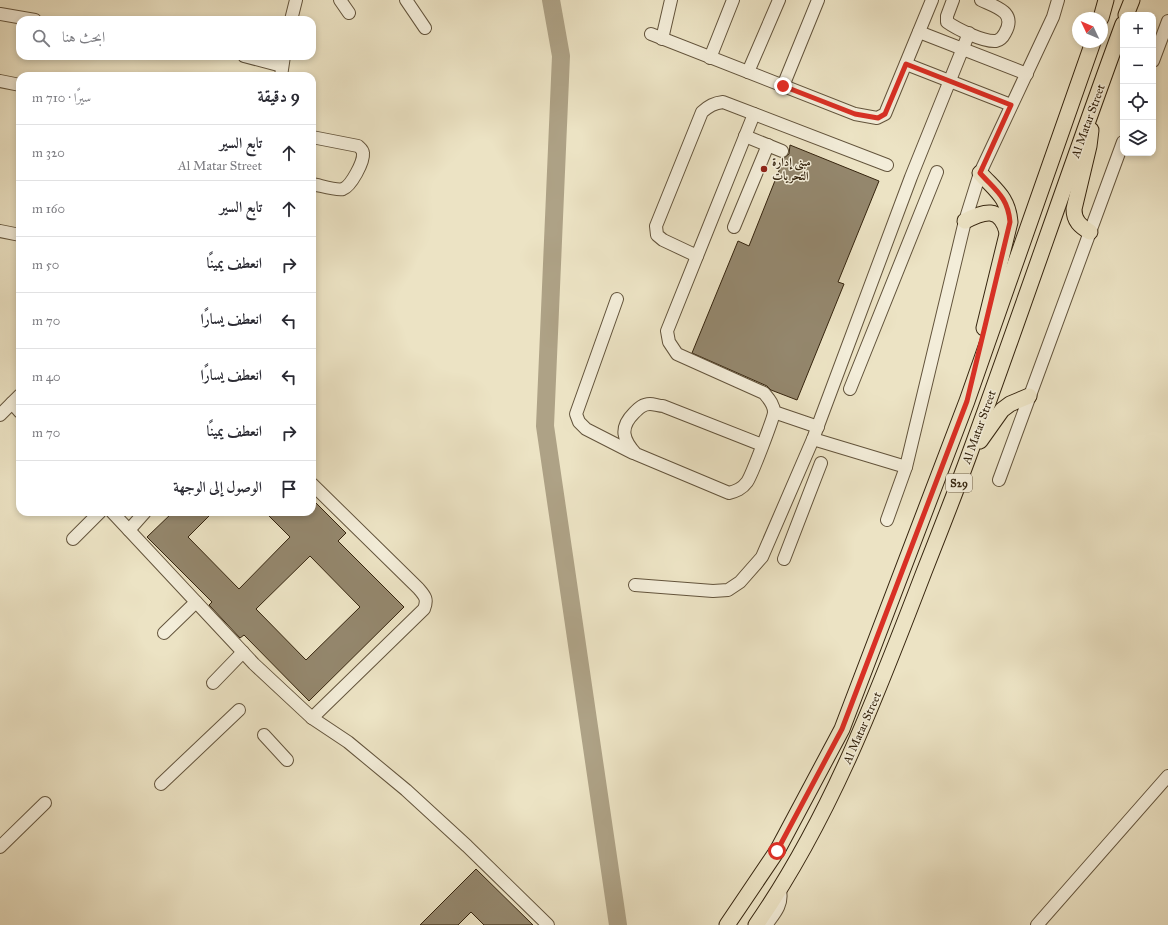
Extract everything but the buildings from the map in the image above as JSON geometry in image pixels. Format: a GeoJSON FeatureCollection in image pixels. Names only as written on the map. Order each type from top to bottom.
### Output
{"type":"FeatureCollection","features":[{"type":"Feature","properties":{"kind":"main road"},"geometry":{"type":"LineString","coordinates":[[1103,12],[1106,0]]}},
{"type":"Feature","properties":{"kind":"main road"},"geometry":{"type":"LineString","coordinates":[[1127,12],[1132,0]]}},
{"type":"Feature","properties":{"kind":"main road","name":"Al Matar Street"},"geometry":{"type":"LineString","coordinates":[[756,925],[780,891],[821,816],[860,735],[968,459],[1120,32]]}},
{"type":"Feature","properties":{"kind":"main road","name":"Al Matar Street"},"geometry":{"type":"LineString","coordinates":[[727,925],[777,851],[842,729],[967,401],[1091,48]]}},
{"type":"Feature","properties":{"kind":"main road"},"geometry":{"type":"LineString","coordinates":[[1090,114],[1089,146],[1074,209],[1074,216],[1081,227],[1090,232]]}},
{"type":"Feature","properties":{"kind":"main road"},"geometry":{"type":"LineString","coordinates":[[967,401],[1010,222],[1006,203],[980,173]]}},
{"type":"Feature","properties":{"kind":"main road"},"geometry":{"type":"LineString","coordinates":[[966,221],[982,213],[992,213],[1004,221],[1007,232]]}},
{"type":"Feature","properties":{"kind":"main road"},"geometry":{"type":"LineString","coordinates":[[968,459],[1002,410],[1010,404],[1029,396]]}},
{"type":"Feature","properties":{"kind":"street"},"geometry":{"type":"LineString","coordinates":[[292,16],[296,0]]}},
{"type":"Feature","properties":{"kind":"street"},"geometry":{"type":"LineString","coordinates":[[340,0],[349,13]]}},
{"type":"Feature","properties":{"kind":"street"},"geometry":{"type":"LineString","coordinates":[[406,0],[425,28]]}},
{"type":"Feature","properties":{"kind":"street"},"geometry":{"type":"LineString","coordinates":[[671,0],[657,36],[855,114],[878,118],[885,114],[932,0]]}},
{"type":"Feature","properties":{"kind":"street"},"geometry":{"type":"LineString","coordinates":[[710,58],[733,0]]}},
{"type":"Feature","properties":{"kind":"street"},"geometry":{"type":"LineString","coordinates":[[748,72],[779,0]]}},
{"type":"Feature","properties":{"kind":"street"},"geometry":{"type":"LineString","coordinates":[[783,86],[818,0]]}},
{"type":"Feature","properties":{"kind":"street"},"geometry":{"type":"LineString","coordinates":[[953,0],[947,16],[947,22],[987,40],[997,41],[1005,32],[1009,20],[1007,15],[1001,9],[981,0]]}},
{"type":"Feature","properties":{"kind":"street"},"geometry":{"type":"LineString","coordinates":[[887,520],[906,467],[966,221],[980,173],[1053,17],[1058,0]]}},
{"type":"Feature","properties":{"kind":"street"},"geometry":{"type":"LineString","coordinates":[[0,14],[16,17]]}},
{"type":"Feature","properties":{"kind":"street"},"geometry":{"type":"LineString","coordinates":[[1156,48],[1158,35],[1168,21]]}},
{"type":"Feature","properties":{"kind":"street"},"geometry":{"type":"LineString","coordinates":[[920,32],[1027,74]]}},
{"type":"Feature","properties":{"kind":"street"},"geometry":{"type":"LineString","coordinates":[[635,585],[713,591],[728,590],[740,582],[762,557],[818,427],[898,211],[969,33]]}},
{"type":"Feature","properties":{"kind":"street"},"geometry":{"type":"LineString","coordinates":[[259,60],[282,66]]}},
{"type":"Feature","properties":{"kind":"street"},"geometry":{"type":"LineString","coordinates":[[906,64],[1011,105]]}},
{"type":"Feature","properties":{"kind":"street"},"geometry":{"type":"LineString","coordinates":[[0,81],[16,84]]}},
{"type":"Feature","properties":{"kind":"street"},"geometry":{"type":"LineString","coordinates":[[697,256],[663,240],[657,235],[656,226],[702,112],[715,102],[723,102],[887,165]]}},
{"type":"Feature","properties":{"kind":"street"},"geometry":{"type":"LineString","coordinates":[[617,299],[576,414],[579,422],[586,428],[636,454],[729,493],[740,489],[748,482],[774,412],[771,401],[764,393],[677,354],[669,342],[667,331],[754,114]]}},
{"type":"Feature","properties":{"kind":"street"},"geometry":{"type":"LineString","coordinates":[[745,136],[782,151]]}},
{"type":"Feature","properties":{"kind":"street"},"geometry":{"type":"LineString","coordinates":[[316,137],[358,146],[362,148],[363,154],[358,170],[353,179],[344,189],[339,190],[316,185]]}},
{"type":"Feature","properties":{"kind":"street"},"geometry":{"type":"LineString","coordinates":[[734,227],[768,145]]}},
{"type":"Feature","properties":{"kind":"street"},"geometry":{"type":"LineString","coordinates":[[999,480],[1120,150]]}},
{"type":"Feature","properties":{"kind":"street"},"geometry":{"type":"LineString","coordinates":[[850,389],[936,172]]}},
{"type":"Feature","properties":{"kind":"street"},"geometry":{"type":"LineString","coordinates":[[898,211],[918,220]]}},
{"type":"Feature","properties":{"kind":"street"},"geometry":{"type":"LineString","coordinates":[[0,231],[16,234]]}},
{"type":"Feature","properties":{"kind":"street"},"geometry":{"type":"LineString","coordinates":[[864,302],[882,309]]}},
{"type":"Feature","properties":{"kind":"street"},"geometry":{"type":"LineString","coordinates":[[636,454],[628,445],[624,435],[627,420],[640,407],[649,404],[663,406],[762,445]]}},
{"type":"Feature","properties":{"kind":"street"},"geometry":{"type":"LineString","coordinates":[[0,415],[16,405]]}},
{"type":"Feature","properties":{"kind":"street"},"geometry":{"type":"LineString","coordinates":[[774,412],[818,427]]}},
{"type":"Feature","properties":{"kind":"street"},"geometry":{"type":"LineString","coordinates":[[813,439],[906,467]]}},
{"type":"Feature","properties":{"kind":"street"},"geometry":{"type":"LineString","coordinates":[[784,559],[821,463]]}},
{"type":"Feature","properties":{"kind":"street"},"geometry":{"type":"LineString","coordinates":[[312,718],[424,609],[426,603],[425,596],[418,588],[316,488]]}},
{"type":"Feature","properties":{"kind":"street"},"geometry":{"type":"LineString","coordinates":[[786,504],[803,510]]}},
{"type":"Feature","properties":{"kind":"street"},"geometry":{"type":"LineString","coordinates":[[73,539],[96,516]]}},
{"type":"Feature","properties":{"kind":"street"},"geometry":{"type":"LineString","coordinates":[[116,516],[254,664],[312,718],[348,742],[406,790],[467,846],[548,925]]}},
{"type":"Feature","properties":{"kind":"street"},"geometry":{"type":"LineString","coordinates":[[129,530],[141,516]]}},
{"type":"Feature","properties":{"kind":"street"},"geometry":{"type":"LineString","coordinates":[[164,633],[196,602]]}},
{"type":"Feature","properties":{"kind":"street"},"geometry":{"type":"LineString","coordinates":[[213,683],[243,652]]}},
{"type":"Feature","properties":{"kind":"street"},"geometry":{"type":"LineString","coordinates":[[161,784],[239,710]]}},
{"type":"Feature","properties":{"kind":"street"},"geometry":{"type":"LineString","coordinates":[[264,736],[287,760]]}},
{"type":"Feature","properties":{"kind":"street"},"geometry":{"type":"LineString","coordinates":[[1037,925],[1168,776]]}},
{"type":"Feature","properties":{"kind":"street"},"geometry":{"type":"LineString","coordinates":[[0,847],[46,803]]}},
{"type":"Feature","properties":{"kind":"street"},"geometry":{"type":"LineString","coordinates":[[766,925],[780,904],[780,891]]}},
{"type":"Feature","properties":{"kind":"waterway"},"geometry":{"type":"LineString","coordinates":[[551,0],[561,56],[545,426],[618,925]]}},
{"type":"Feature","properties":{"kind":"place","name":"مبنى إدارة التحريات"},"geometry":{"type":"Point","coordinates":[764,169]}},
{"type":"Feature","properties":{"kind":"route"},"geometry":{"type":"LineString","coordinates":[[777,851],[842,729],[967,401],[1010,222],[1006,203],[980,173],[1011,105],[906,64],[885,114],[878,118],[855,114],[783,86]]}}]}
